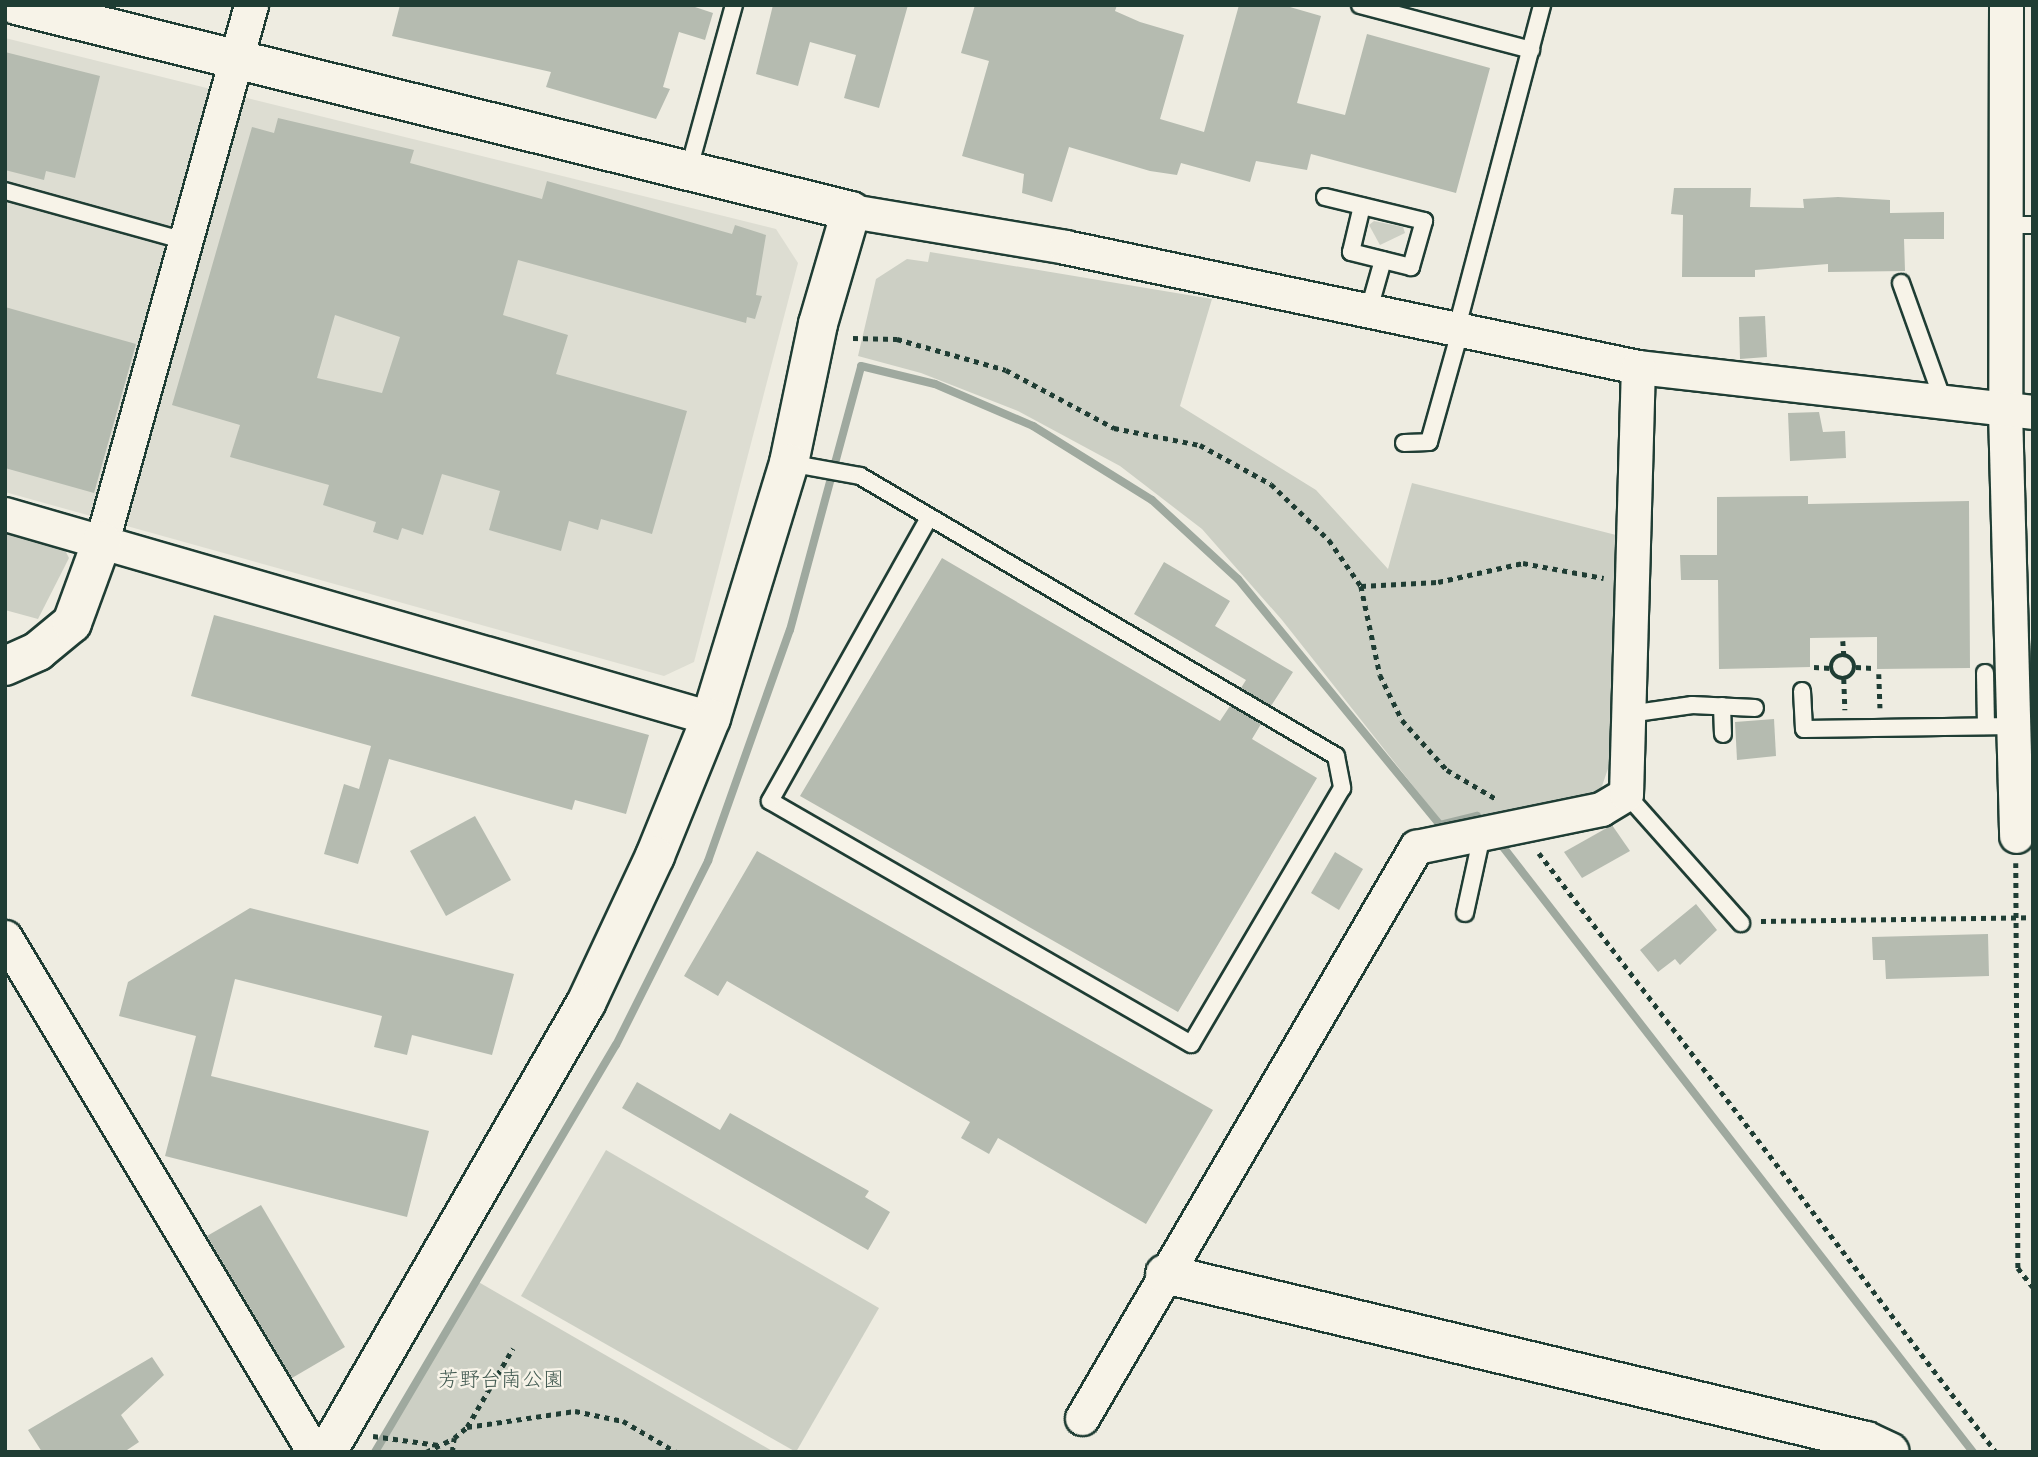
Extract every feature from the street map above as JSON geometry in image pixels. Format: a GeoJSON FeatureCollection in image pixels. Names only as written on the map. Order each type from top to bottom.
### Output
{"type":"FeatureCollection","features":[{"type":"Feature","properties":{"kind":"street"},"geometry":{"type":"LineString","coordinates":[[16,5],[234,61],[851,211],[1065,247],[1638,368],[2019,411]]}},
{"type":"Feature","properties":{"kind":"street"},"geometry":{"type":"LineString","coordinates":[[5,666],[38,651],[72,623],[103,541],[251,5]]}},
{"type":"Feature","properties":{"kind":"street"},"geometry":{"type":"LineString","coordinates":[[2015,8],[2020,225],[2019,411],[2000,726],[2016,836]]}},
{"type":"Feature","properties":{"kind":"street"},"geometry":{"type":"LineString","coordinates":[[327,1452],[586,1003],[711,718],[789,463],[818,324],[851,211]]}},
{"type":"Feature","properties":{"kind":"street"},"geometry":{"type":"LineString","coordinates":[[1082,1418],[1416,847],[1601,809],[1626,794],[1638,368]]}},
{"type":"Feature","properties":{"kind":"street"},"geometry":{"type":"LineString","coordinates":[[5,513],[711,718]]}},
{"type":"Feature","properties":{"kind":"street"},"geometry":{"type":"LineString","coordinates":[[5,937],[314,1452]]}},
{"type":"Feature","properties":{"kind":"street"},"geometry":{"type":"LineString","coordinates":[[1165,1274],[1866,1441],[1889,1452]]}},
{"type":"Feature","properties":{"kind":"lane"},"geometry":{"type":"LineString","coordinates":[[688,172],[734,5]]}},
{"type":"Feature","properties":{"kind":"lane"},"geometry":{"type":"LineString","coordinates":[[1360,5],[1531,50]]}},
{"type":"Feature","properties":{"kind":"lane"},"geometry":{"type":"LineString","coordinates":[[1404,443],[1429,442],[1542,5]]}},
{"type":"Feature","properties":{"kind":"lane"},"geometry":{"type":"LineString","coordinates":[[5,191],[185,241]]}},
{"type":"Feature","properties":{"kind":"lane"},"geometry":{"type":"LineString","coordinates":[[1325,197],[1362,206],[1424,222],[1411,267],[1351,252],[1362,206]]}},
{"type":"Feature","properties":{"kind":"lane"},"geometry":{"type":"LineString","coordinates":[[1368,313],[1382,260]]}},
{"type":"Feature","properties":{"kind":"lane"},"geometry":{"type":"LineString","coordinates":[[1901,283],[1944,403]]}},
{"type":"Feature","properties":{"kind":"lane"},"geometry":{"type":"LineString","coordinates":[[789,463],[860,477],[929,517],[1336,756],[1342,766],[1342,788],[1191,1044],[770,801],[929,517]]}},
{"type":"Feature","properties":{"kind":"lane"},"geometry":{"type":"LineString","coordinates":[[1802,691],[1804,729],[2000,726],[1985,673]]}},
{"type":"Feature","properties":{"kind":"lane"},"geometry":{"type":"LineString","coordinates":[[1629,714],[1722,706],[1755,708]]}},
{"type":"Feature","properties":{"kind":"lane"},"geometry":{"type":"LineString","coordinates":[[1722,706],[1723,734]]}},
{"type":"Feature","properties":{"kind":"lane"},"geometry":{"type":"LineString","coordinates":[[1626,794],[1741,923]]}},
{"type":"Feature","properties":{"kind":"lane"},"geometry":{"type":"LineString","coordinates":[[1465,913],[1482,835]]}},
{"type":"Feature","properties":{"kind":"path"},"geometry":{"type":"LineString","coordinates":[[853,338],[897,340],[1006,370],[1114,428],[1200,445],[1271,484],[1329,540],[1360,586],[1380,675],[1402,720],[1447,770],[1529,824],[1996,1452]]}},
{"type":"Feature","properties":{"kind":"path"},"geometry":{"type":"LineString","coordinates":[[1360,586],[1438,582],[1523,563],[1631,584]]}},
{"type":"Feature","properties":{"kind":"path"},"geometry":{"type":"LineString","coordinates":[[1843,641],[1844,656],[1856,667],[1873,667]]}},
{"type":"Feature","properties":{"kind":"path"},"geometry":{"type":"LineString","coordinates":[[1831,668],[1844,656]]}},
{"type":"Feature","properties":{"kind":"path"},"geometry":{"type":"LineString","coordinates":[[1814,667],[1831,668],[1844,680],[1846,728]]}},
{"type":"Feature","properties":{"kind":"path"},"geometry":{"type":"LineString","coordinates":[[1844,680],[1856,667]]}},
{"type":"Feature","properties":{"kind":"path"},"geometry":{"type":"LineString","coordinates":[[1879,674],[1881,728]]}},
{"type":"Feature","properties":{"kind":"path"},"geometry":{"type":"LineString","coordinates":[[2016,836],[2018,1268],[2033,1287]]}},
{"type":"Feature","properties":{"kind":"path"},"geometry":{"type":"LineString","coordinates":[[1741,923],[2033,918]]}},
{"type":"Feature","properties":{"kind":"path"},"geometry":{"type":"LineString","coordinates":[[426,1452],[454,1438],[467,1427],[513,1348]]}},
{"type":"Feature","properties":{"kind":"path"},"geometry":{"type":"LineString","coordinates":[[467,1427],[575,1411],[623,1421],[677,1452]]}},
{"type":"Feature","properties":{"kind":"path"},"geometry":{"type":"LineString","coordinates":[[371,1436],[438,1446]]}},
{"type":"Feature","properties":{"kind":"path"},"geometry":{"type":"LineString","coordinates":[[452,1452],[454,1438]]}},
{"type":"Feature","properties":{"kind":"shaded area"},"geometry":{"type":"Polygon","coordinates":[[[5,38],[776,229],[798,263],[694,662],[664,676],[5,492],[5,38]]]}},
{"type":"Feature","properties":{"kind":"green space"},"geometry":{"type":"Polygon","coordinates":[[[1374,221],[1403,227],[1405,233],[1380,245],[1369,225],[1374,221]]]}},
{"type":"Feature","properties":{"kind":"green space"},"geometry":{"type":"Polygon","coordinates":[[[930,252],[1212,299],[1180,406],[1316,490],[1388,569],[1412,483],[1616,535],[1613,754],[1600,792],[1448,830],[1282,620],[1202,529],[1120,466],[1018,411],[921,373],[858,356],[876,279],[907,259],[928,262],[930,252]]]}},
{"type":"Feature","properties":{"kind":"green space"},"geometry":{"type":"Polygon","coordinates":[[[5,533],[65,550],[69,558],[38,619],[5,610],[5,533]]]}},
{"type":"Feature","properties":{"kind":"green space"},"geometry":{"type":"Polygon","coordinates":[[[606,1150],[879,1308],[796,1452],[521,1296],[606,1150]]]}},
{"type":"Feature","properties":{"kind":"green space","name":"芳野台南公園"},"geometry":{"type":"Polygon","coordinates":[[[475,1280],[774,1452],[373,1452],[475,1280]]]}},
{"type":"Feature","properties":{"kind":"building"},"geometry":{"type":"Polygon","coordinates":[[[400,5],[689,5],[713,13],[705,40],[679,32],[663,87],[670,89],[656,119],[546,87],[551,72],[392,36],[400,5]]]}},
{"type":"Feature","properties":{"kind":"building"},"geometry":{"type":"Polygon","coordinates":[[[773,5],[908,5],[879,108],[844,98],[856,55],[810,42],[798,86],[756,74],[773,5]]]}},
{"type":"Feature","properties":{"kind":"building"},"geometry":{"type":"Polygon","coordinates":[[[975,5],[1117,5],[1115,11],[1140,22],[1184,35],[1160,119],[1204,132],[1239,5],[1283,5],[1321,16],[1297,103],[1345,115],[1367,34],[1490,68],[1456,193],[1311,154],[1307,170],[1256,161],[1250,182],[1181,163],[1177,175],[1150,171],[1069,147],[1052,202],[1022,193],[1024,174],[962,156],[989,61],[961,53],[975,5]]]}},
{"type":"Feature","properties":{"kind":"building"},"geometry":{"type":"Polygon","coordinates":[[[5,52],[100,76],[75,178],[46,171],[44,180],[5,170],[5,52]]]}},
{"type":"Feature","properties":{"kind":"building"},"geometry":{"type":"Polygon","coordinates":[[[278,118],[414,150],[410,163],[542,199],[547,181],[732,234],[735,225],[766,235],[756,295],[762,296],[755,319],[747,317],[746,323],[518,260],[503,315],[568,335],[556,374],[687,411],[652,534],[601,519],[598,530],[569,521],[561,551],[489,530],[500,491],[442,474],[423,535],[402,528],[398,540],[373,532],[376,522],[323,505],[329,485],[230,457],[240,425],[172,405],[252,127],[274,133],[278,118]],[[335,315],[317,378],[382,393],[400,337],[335,315]]]}},
{"type":"Feature","properties":{"kind":"building"},"geometry":{"type":"Polygon","coordinates":[[[1674,188],[1751,188],[1750,207],[1804,208],[1803,199],[1838,197],[1890,200],[1890,213],[1944,212],[1944,239],[1904,239],[1905,271],[1828,272],[1828,264],[1755,270],[1755,277],[1682,277],[1683,215],[1671,214],[1674,188]]]}},
{"type":"Feature","properties":{"kind":"building"},"geometry":{"type":"Polygon","coordinates":[[[5,307],[136,344],[94,493],[5,468],[5,307]]]}},
{"type":"Feature","properties":{"kind":"building"},"geometry":{"type":"Polygon","coordinates":[[[1765,316],[1767,357],[1740,359],[1739,317],[1765,316]]]}},
{"type":"Feature","properties":{"kind":"building"},"geometry":{"type":"Polygon","coordinates":[[[1819,412],[1823,432],[1845,431],[1846,458],[1790,461],[1788,413],[1819,412]]]}},
{"type":"Feature","properties":{"kind":"building"},"geometry":{"type":"Polygon","coordinates":[[[1808,496],[1808,504],[1969,501],[1970,668],[1877,669],[1877,637],[1810,638],[1810,667],[1719,669],[1718,580],[1681,580],[1680,555],[1717,555],[1717,497],[1808,496]]]}},
{"type":"Feature","properties":{"kind":"building"},"geometry":{"type":"Polygon","coordinates":[[[942,558],[1220,721],[1230,706],[1261,724],[1252,739],[1317,778],[1178,1012],[800,796],[942,558]]]}},
{"type":"Feature","properties":{"kind":"building"},"geometry":{"type":"Polygon","coordinates":[[[1164,562],[1230,601],[1215,626],[1293,672],[1271,706],[1241,688],[1246,680],[1134,614],[1164,562]]]}},
{"type":"Feature","properties":{"kind":"building"},"geometry":{"type":"Polygon","coordinates":[[[214,615],[649,735],[626,814],[575,800],[572,810],[389,759],[358,864],[324,854],[344,784],[359,789],[371,746],[191,696],[214,615]]]}},
{"type":"Feature","properties":{"kind":"building"},"geometry":{"type":"Polygon","coordinates":[[[1774,719],[1776,756],[1737,760],[1735,722],[1774,719]]]}},
{"type":"Feature","properties":{"kind":"building"},"geometry":{"type":"Polygon","coordinates":[[[475,816],[511,880],[446,916],[410,851],[475,816]]]}},
{"type":"Feature","properties":{"kind":"building"},"geometry":{"type":"Polygon","coordinates":[[[1612,825],[1630,851],[1582,878],[1564,852],[1612,825]]]}},
{"type":"Feature","properties":{"kind":"building"},"geometry":{"type":"Polygon","coordinates":[[[757,851],[1213,1110],[1146,1224],[998,1138],[989,1154],[961,1138],[970,1122],[727,981],[718,996],[684,976],[757,851]]]}},
{"type":"Feature","properties":{"kind":"building"},"geometry":{"type":"Polygon","coordinates":[[[1335,852],[1363,869],[1339,910],[1311,893],[1335,852]]]}},
{"type":"Feature","properties":{"kind":"building"},"geometry":{"type":"Polygon","coordinates":[[[1696,904],[1717,930],[1680,965],[1675,959],[1658,972],[1640,950],[1696,904]]]}},
{"type":"Feature","properties":{"kind":"building"},"geometry":{"type":"Polygon","coordinates":[[[250,908],[514,974],[492,1055],[412,1035],[407,1055],[374,1047],[382,1016],[235,979],[211,1076],[429,1131],[407,1217],[165,1156],[196,1036],[119,1016],[128,982],[250,908]]]}},
{"type":"Feature","properties":{"kind":"building"},"geometry":{"type":"Polygon","coordinates":[[[1988,934],[1989,976],[1886,979],[1885,960],[1873,960],[1872,937],[1988,934]]]}},
{"type":"Feature","properties":{"kind":"building"},"geometry":{"type":"Polygon","coordinates":[[[637,1082],[720,1130],[730,1113],[869,1191],[865,1197],[890,1212],[868,1250],[622,1108],[637,1082]]]}},
{"type":"Feature","properties":{"kind":"building"},"geometry":{"type":"Polygon","coordinates":[[[261,1205],[345,1347],[292,1378],[207,1236],[261,1205]]]}},
{"type":"Feature","properties":{"kind":"building"},"geometry":{"type":"Polygon","coordinates":[[[152,1357],[164,1375],[121,1415],[139,1442],[124,1452],[42,1452],[28,1430],[152,1357]]]}},
{"type":"Feature","properties":{"kind":"waterway"},"geometry":{"type":"LineString","coordinates":[[375,1452],[616,1045],[708,861],[790,630],[861,366],[935,384],[1033,426],[1152,500],[1238,579],[1440,825],[1477,816],[1485,826]]}},
{"type":"Feature","properties":{"kind":"waterway"},"geometry":{"type":"LineString","coordinates":[[1496,838],[1973,1452]]}}]}
